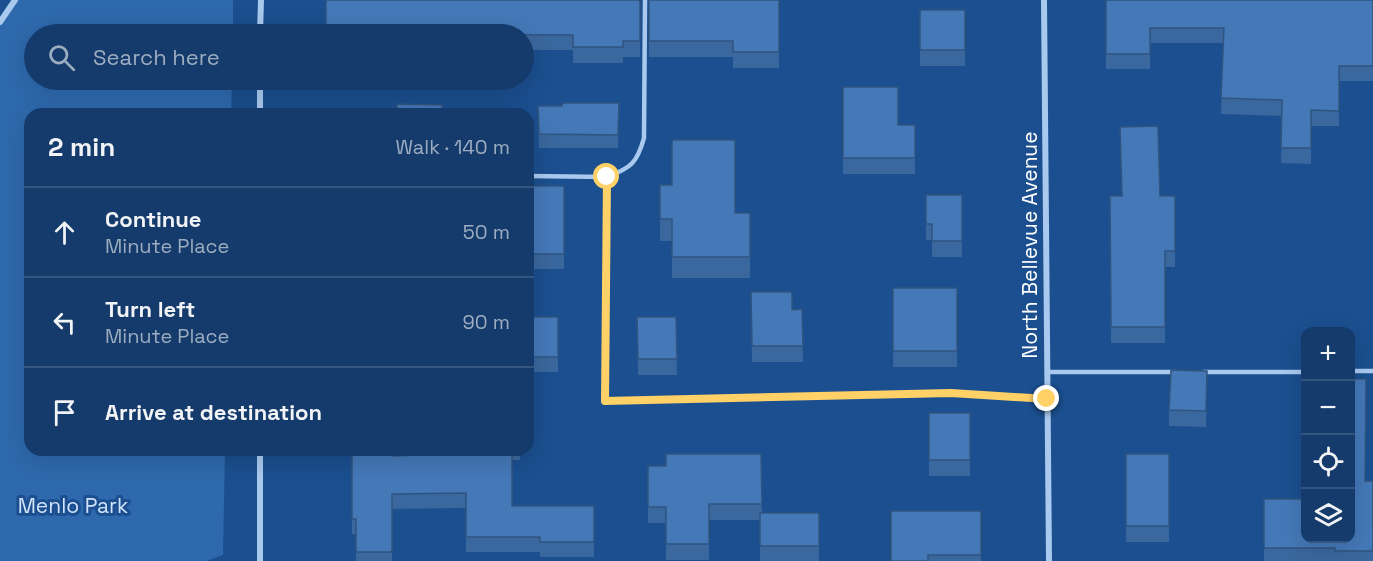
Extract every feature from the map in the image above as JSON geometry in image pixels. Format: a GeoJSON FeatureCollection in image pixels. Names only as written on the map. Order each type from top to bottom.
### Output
{"type":"FeatureCollection","features":[{"type":"Feature","properties":{"kind":"street"},"geometry":{"type":"LineString","coordinates":[[0,22],[15,0]]}},
{"type":"Feature","properties":{"kind":"street"},"geometry":{"type":"LineString","coordinates":[[260,24],[261,0]]}},
{"type":"Feature","properties":{"kind":"street","name":"North Bellevue Avenue"},"geometry":{"type":"LineString","coordinates":[[1044,0],[1049,561]]}},
{"type":"Feature","properties":{"kind":"street"},"geometry":{"type":"LineString","coordinates":[[260,90],[260,108]]}},
{"type":"Feature","properties":{"kind":"street"},"geometry":{"type":"LineString","coordinates":[[260,456],[260,561]]}},
{"type":"Feature","properties":{"kind":"lane"},"geometry":{"type":"LineString","coordinates":[[534,176],[607,177],[628,169],[640,154],[644,138],[645,0]]}},
{"type":"Feature","properties":{"kind":"lane"},"geometry":{"type":"LineString","coordinates":[[607,177],[605,401],[951,393],[1047,399]]}},
{"type":"Feature","properties":{"kind":"lane"},"geometry":{"type":"LineString","coordinates":[[1355,371],[1373,371]]}},
{"type":"Feature","properties":{"kind":"lane"},"geometry":{"type":"LineString","coordinates":[[1047,372],[1185,372]]}},
{"type":"Feature","properties":{"kind":"lane"},"geometry":{"type":"LineString","coordinates":[[1197,372],[1301,372]]}},
{"type":"Feature","properties":{"kind":"green space","name":"Menlo Park"},"geometry":{"type":"Polygon","coordinates":[[[14,0],[233,0],[233,24],[24,24],[24,90],[232,90],[231,108],[24,108],[24,456],[225,456],[223,555],[206,561],[0,561],[0,20],[14,0]]]}},
{"type":"Feature","properties":{"kind":"building"},"geometry":{"type":"Polygon","coordinates":[[[326,0],[640,0],[640,41],[623,41],[623,47],[573,47],[573,35],[534,35],[534,24],[326,24],[326,0]]]}},
{"type":"Feature","properties":{"kind":"building"},"geometry":{"type":"Polygon","coordinates":[[[649,0],[779,0],[779,52],[733,52],[733,41],[649,41],[649,0]]]}},
{"type":"Feature","properties":{"kind":"building"},"geometry":{"type":"Polygon","coordinates":[[[1106,0],[1373,0],[1373,66],[1339,66],[1339,111],[1311,110],[1311,148],[1281,148],[1282,100],[1221,98],[1224,28],[1150,28],[1150,54],[1106,54],[1106,0]]]}},
{"type":"Feature","properties":{"kind":"building"},"geometry":{"type":"Polygon","coordinates":[[[920,10],[965,10],[965,50],[920,50],[920,10]]]}},
{"type":"Feature","properties":{"kind":"building"},"geometry":{"type":"Polygon","coordinates":[[[843,87],[898,87],[898,125],[915,125],[915,158],[843,158],[843,87]]]}},
{"type":"Feature","properties":{"kind":"building"},"geometry":{"type":"Polygon","coordinates":[[[563,103],[619,103],[618,135],[539,134],[538,106],[562,106],[563,103]]]}},
{"type":"Feature","properties":{"kind":"building"},"geometry":{"type":"Polygon","coordinates":[[[397,104],[442,105],[442,108],[397,108],[397,104]]]}},
{"type":"Feature","properties":{"kind":"building"},"geometry":{"type":"Polygon","coordinates":[[[1158,126],[1160,196],[1175,196],[1175,251],[1165,251],[1165,327],[1111,327],[1110,196],[1122,196],[1120,127],[1158,126]]]}},
{"type":"Feature","properties":{"kind":"building"},"geometry":{"type":"Polygon","coordinates":[[[672,140],[735,140],[735,213],[750,213],[750,257],[672,257],[672,219],[660,219],[660,185],[672,185],[672,140]]]}},
{"type":"Feature","properties":{"kind":"building"},"geometry":{"type":"Polygon","coordinates":[[[534,186],[564,186],[564,254],[534,254],[534,186]]]}},
{"type":"Feature","properties":{"kind":"building"},"geometry":{"type":"Polygon","coordinates":[[[926,195],[962,195],[962,241],[932,241],[932,224],[926,224],[926,195]]]}},
{"type":"Feature","properties":{"kind":"building"},"geometry":{"type":"Polygon","coordinates":[[[893,288],[957,288],[957,351],[893,351],[893,288]]]}},
{"type":"Feature","properties":{"kind":"building"},"geometry":{"type":"Polygon","coordinates":[[[751,292],[792,292],[792,310],[802,309],[803,346],[752,346],[751,292]]]}},
{"type":"Feature","properties":{"kind":"building"},"geometry":{"type":"Polygon","coordinates":[[[534,317],[558,317],[558,357],[534,357],[534,317]]]}},
{"type":"Feature","properties":{"kind":"building"},"geometry":{"type":"Polygon","coordinates":[[[637,317],[676,317],[677,359],[638,359],[637,317]]]}},
{"type":"Feature","properties":{"kind":"building"},"geometry":{"type":"Polygon","coordinates":[[[1171,370],[1207,371],[1206,411],[1169,410],[1171,370]]]}},
{"type":"Feature","properties":{"kind":"building"},"geometry":{"type":"Polygon","coordinates":[[[1355,379],[1366,379],[1365,481],[1373,481],[1373,551],[1335,551],[1335,548],[1264,548],[1264,499],[1301,499],[1301,543],[1355,543],[1355,379]]]}},
{"type":"Feature","properties":{"kind":"building"},"geometry":{"type":"Polygon","coordinates":[[[929,413],[970,413],[970,460],[929,460],[929,413]]]}},
{"type":"Feature","properties":{"kind":"building"},"geometry":{"type":"Polygon","coordinates":[[[666,454],[761,454],[762,504],[709,504],[709,544],[666,544],[666,507],[648,507],[648,466],[666,466],[666,454]]]}},
{"type":"Feature","properties":{"kind":"building"},"geometry":{"type":"Polygon","coordinates":[[[1126,454],[1169,454],[1169,526],[1126,526],[1126,454]]]}},
{"type":"Feature","properties":{"kind":"building"},"geometry":{"type":"Polygon","coordinates":[[[352,456],[512,456],[512,506],[594,506],[594,542],[540,542],[540,537],[466,537],[466,493],[392,494],[392,552],[356,552],[356,519],[352,519],[352,456]]]}},
{"type":"Feature","properties":{"kind":"building"},"geometry":{"type":"Polygon","coordinates":[[[891,511],[981,511],[981,555],[928,555],[928,561],[891,561],[891,511]]]}},
{"type":"Feature","properties":{"kind":"building"},"geometry":{"type":"Polygon","coordinates":[[[760,513],[819,513],[819,546],[760,546],[760,513]]]}},
{"type":"Feature","properties":{"kind":"route"},"geometry":{"type":"LineString","coordinates":[[607,177],[605,401],[670,401],[892,393],[1003,395],[1047,399]]}}]}
